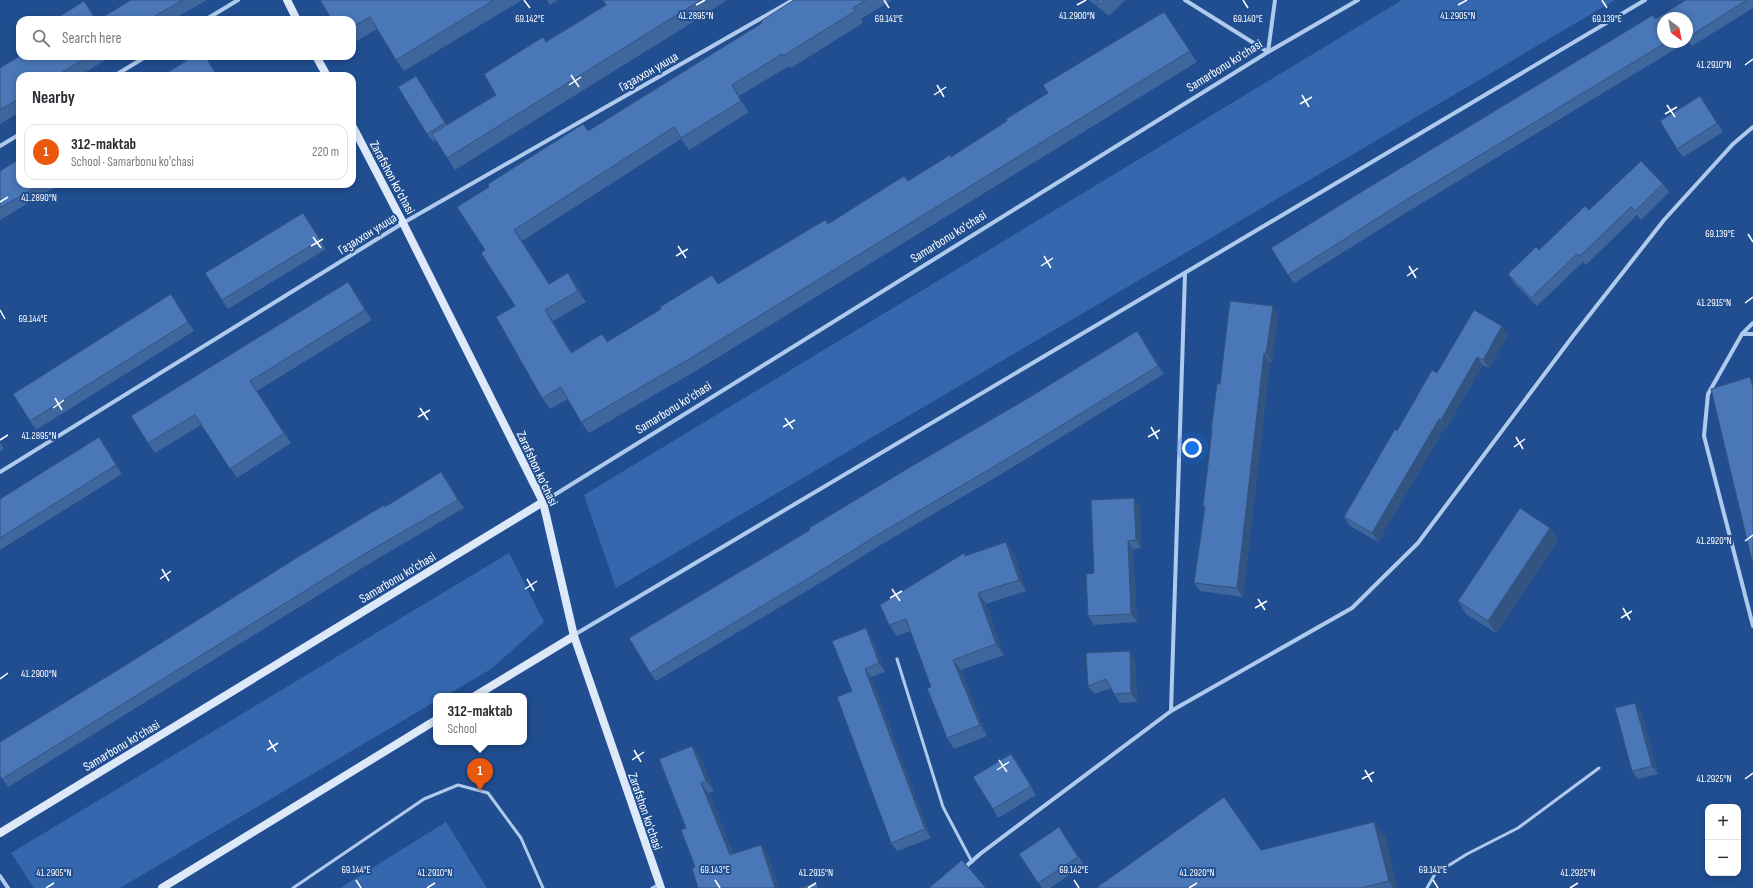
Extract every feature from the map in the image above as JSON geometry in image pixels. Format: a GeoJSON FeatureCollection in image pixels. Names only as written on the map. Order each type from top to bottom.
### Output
{"type":"FeatureCollection","features":[{"type":"Feature","properties":{"kind":"street"},"geometry":{"type":"LineString","coordinates":[[212,16],[238,0]]}},
{"type":"Feature","properties":{"kind":"street"},"geometry":{"type":"LineString","coordinates":[[287,0],[295,16]]}},
{"type":"Feature","properties":{"kind":"street","name":"Газалхон улица"},"geometry":{"type":"LineString","coordinates":[[0,472],[403,223],[793,0]]}},
{"type":"Feature","properties":{"kind":"street"},"geometry":{"type":"LineString","coordinates":[[1185,0],[1268,52],[1275,0]]}},
{"type":"Feature","properties":{"kind":"street","name":"Samarbonu ko'chasi"},"geometry":{"type":"LineString","coordinates":[[0,833],[543,502],[1268,52],[1358,0]]}},
{"type":"Feature","properties":{"kind":"street"},"geometry":{"type":"LineString","coordinates":[[480,693],[1645,0]]}},
{"type":"Feature","properties":{"kind":"street"},"geometry":{"type":"LineString","coordinates":[[121,72],[140,60]]}},
{"type":"Feature","properties":{"kind":"street"},"geometry":{"type":"LineString","coordinates":[[318,60],[325,72]]}},
{"type":"Feature","properties":{"kind":"street"},"geometry":{"type":"LineString","coordinates":[[960,872],[1171,711],[1352,608],[1418,544],[1573,336],[1664,220],[1733,144],[1753,127]]}},
{"type":"Feature","properties":{"kind":"street","name":"Zarafshon ko'chasi"},"geometry":{"type":"LineString","coordinates":[[356,133],[543,502],[574,636],[658,887]]}},
{"type":"Feature","properties":{"kind":"street"},"geometry":{"type":"LineString","coordinates":[[0,146],[16,136]]}},
{"type":"Feature","properties":{"kind":"street"},"geometry":{"type":"LineString","coordinates":[[1171,711],[1186,273]]}},
{"type":"Feature","properties":{"kind":"street"},"geometry":{"type":"LineString","coordinates":[[1753,323],[1742,334],[1708,394],[1704,436],[1753,626]]}},
{"type":"Feature","properties":{"kind":"street"},"geometry":{"type":"LineString","coordinates":[[1742,334],[1753,334]]}},
{"type":"Feature","properties":{"kind":"street"},"geometry":{"type":"LineString","coordinates":[[162,888],[433,722]]}},
{"type":"Feature","properties":{"kind":"street"},"geometry":{"type":"LineString","coordinates":[[0,876],[8,888]]}},
{"type":"Feature","properties":{"kind":"lane"},"geometry":{"type":"LineString","coordinates":[[896,659],[943,807],[972,862]]}},
{"type":"Feature","properties":{"kind":"lane"},"geometry":{"type":"LineString","coordinates":[[1427,888],[1435,874],[1467,854],[1518,828],[1599,768]]}},
{"type":"Feature","properties":{"kind":"lane"},"geometry":{"type":"LineString","coordinates":[[293,888],[424,798],[458,785],[488,793],[521,838],[543,888]]}},
{"type":"Feature","properties":{"kind":"shaded area"},"geometry":{"type":"Polygon","coordinates":[[[1402,0],[1615,0],[616,588],[584,495],[1402,0]]]}},
{"type":"Feature","properties":{"kind":"shaded area"},"geometry":{"type":"Polygon","coordinates":[[[509,553],[544,622],[491,669],[450,693],[433,693],[433,703],[120,888],[34,888],[11,853],[509,553]]]}},
{"type":"Feature","properties":{"kind":"shaded area"},"geometry":{"type":"Polygon","coordinates":[[[446,822],[487,888],[340,888],[446,822]]]}},
{"type":"Feature","properties":{"kind":"building"},"geometry":{"type":"Polygon","coordinates":[[[131,0],[183,0],[155,16],[105,16],[131,0]]]}},
{"type":"Feature","properties":{"kind":"building"},"geometry":{"type":"Polygon","coordinates":[[[320,0],[494,0],[396,60],[370,17],[356,25],[356,16],[330,16],[320,0]]]}},
{"type":"Feature","properties":{"kind":"building"},"geometry":{"type":"Polygon","coordinates":[[[603,0],[701,0],[447,158],[432,134],[496,95],[484,74],[543,37],[546,42],[606,5],[603,0]]]}},
{"type":"Feature","properties":{"kind":"building"},"geometry":{"type":"Polygon","coordinates":[[[794,0],[866,0],[853,8],[855,11],[783,56],[782,54],[732,85],[741,101],[681,138],[674,127],[514,230],[549,284],[568,273],[578,291],[545,310],[571,353],[602,334],[607,342],[661,309],[660,307],[712,275],[718,284],[825,220],[828,224],[904,176],[908,181],[950,155],[951,157],[1007,121],[1006,119],[1048,93],[1043,85],[1164,12],[1190,51],[691,358],[581,422],[561,387],[542,398],[496,317],[515,306],[481,253],[485,250],[457,207],[489,187],[488,184],[583,124],[588,131],[762,23],[761,21],[794,0]]]}},
{"type":"Feature","properties":{"kind":"building"},"geometry":{"type":"Polygon","coordinates":[[[1096,0],[1105,0],[1101,4],[1096,0]]]}},
{"type":"Feature","properties":{"kind":"building"},"geometry":{"type":"Polygon","coordinates":[[[1686,0],[1747,0],[1693,34],[1693,12],[1666,12],[1686,0]]]}},
{"type":"Feature","properties":{"kind":"building"},"geometry":{"type":"Polygon","coordinates":[[[84,1],[93,16],[60,16],[84,1]]]}},
{"type":"Feature","properties":{"kind":"building"},"geometry":{"type":"Polygon","coordinates":[[[1653,15],[1655,19],[1657,18],[1657,48],[1403,202],[1288,275],[1271,248],[1653,15]]]}},
{"type":"Feature","properties":{"kind":"building"},"geometry":{"type":"Polygon","coordinates":[[[16,58],[16,60],[82,60],[63,72],[16,72],[16,100],[0,110],[0,68],[16,58]]]}},
{"type":"Feature","properties":{"kind":"building"},"geometry":{"type":"Polygon","coordinates":[[[188,60],[207,60],[215,72],[168,72],[188,60]]]}},
{"type":"Feature","properties":{"kind":"building"},"geometry":{"type":"Polygon","coordinates":[[[416,76],[445,123],[427,134],[398,87],[416,76]]]}},
{"type":"Feature","properties":{"kind":"building"},"geometry":{"type":"Polygon","coordinates":[[[1700,96],[1717,123],[1677,149],[1660,121],[1700,96]]]}},
{"type":"Feature","properties":{"kind":"building"},"geometry":{"type":"Polygon","coordinates":[[[16,161],[16,188],[34,188],[0,208],[0,171],[16,161]]]}},
{"type":"Feature","properties":{"kind":"building"},"geometry":{"type":"Polygon","coordinates":[[[1641,161],[1663,184],[1635,211],[1631,207],[1580,256],[1577,254],[1531,298],[1508,274],[1536,247],[1539,250],[1585,206],[1589,210],[1641,161]]]}},
{"type":"Feature","properties":{"kind":"building"},"geometry":{"type":"Polygon","coordinates":[[[303,213],[320,240],[222,300],[205,273],[303,213]]]}},
{"type":"Feature","properties":{"kind":"building"},"geometry":{"type":"Polygon","coordinates":[[[348,282],[365,310],[250,381],[284,433],[230,469],[195,415],[148,443],[131,416],[348,282]]]}},
{"type":"Feature","properties":{"kind":"building"},"geometry":{"type":"Polygon","coordinates":[[[171,294],[188,322],[30,421],[13,394],[171,294]]]}},
{"type":"Feature","properties":{"kind":"building"},"geometry":{"type":"Polygon","coordinates":[[[1230,301],[1273,306],[1266,354],[1264,353],[1237,588],[1194,583],[1205,507],[1203,506],[1217,384],[1220,384],[1230,301]]]}},
{"type":"Feature","properties":{"kind":"building"},"geometry":{"type":"Polygon","coordinates":[[[1474,310],[1502,326],[1483,360],[1477,357],[1441,420],[1439,419],[1372,533],[1344,517],[1395,429],[1397,431],[1432,370],[1437,373],[1474,310]]]}},
{"type":"Feature","properties":{"kind":"building"},"geometry":{"type":"Polygon","coordinates":[[[1137,331],[1158,366],[1002,462],[874,537],[814,575],[650,673],[629,638],[1137,331]]]}},
{"type":"Feature","properties":{"kind":"building"},"geometry":{"type":"Polygon","coordinates":[[[1750,377],[1753,388],[1753,565],[1711,389],[1750,377]]]}},
{"type":"Feature","properties":{"kind":"building"},"geometry":{"type":"Polygon","coordinates":[[[99,437],[116,465],[0,538],[0,499],[99,437]]]}},
{"type":"Feature","properties":{"kind":"building"},"geometry":{"type":"Polygon","coordinates":[[[441,472],[458,500],[366,553],[2,779],[0,776],[0,742],[298,557],[384,505],[385,507],[441,472]]]}},
{"type":"Feature","properties":{"kind":"building"},"geometry":{"type":"Polygon","coordinates":[[[1134,498],[1136,540],[1128,541],[1131,614],[1088,616],[1086,574],[1094,573],[1091,500],[1134,498]]]}},
{"type":"Feature","properties":{"kind":"building"},"geometry":{"type":"Polygon","coordinates":[[[1520,508],[1550,528],[1488,621],[1458,601],[1520,508]]]}},
{"type":"Feature","properties":{"kind":"building"},"geometry":{"type":"Polygon","coordinates":[[[1006,542],[1019,580],[978,593],[996,644],[953,660],[980,725],[947,738],[927,688],[931,687],[906,619],[889,625],[880,605],[964,553],[965,556],[1006,542]]]}},
{"type":"Feature","properties":{"kind":"building"},"geometry":{"type":"Polygon","coordinates":[[[866,628],[879,663],[865,669],[925,829],[891,843],[837,697],[852,691],[832,641],[866,628]]]}},
{"type":"Feature","properties":{"kind":"building"},"geometry":{"type":"Polygon","coordinates":[[[1130,651],[1131,693],[1114,694],[1106,679],[1088,686],[1086,653],[1130,651]]]}},
{"type":"Feature","properties":{"kind":"building"},"geometry":{"type":"Polygon","coordinates":[[[1635,703],[1652,766],[1632,771],[1615,708],[1635,703]]]}},
{"type":"Feature","properties":{"kind":"building"},"geometry":{"type":"Polygon","coordinates":[[[692,746],[706,781],[701,783],[730,855],[761,845],[775,888],[698,888],[692,868],[695,867],[681,830],[686,828],[659,759],[692,746]]]}},
{"type":"Feature","properties":{"kind":"building"},"geometry":{"type":"Polygon","coordinates":[[[1011,754],[1031,786],[993,809],[973,777],[1011,754]]]}},
{"type":"Feature","properties":{"kind":"building"},"geometry":{"type":"Polygon","coordinates":[[[1224,797],[1261,850],[1374,822],[1389,881],[1361,888],[1096,888],[1224,797]]]}},
{"type":"Feature","properties":{"kind":"building"},"geometry":{"type":"Polygon","coordinates":[[[1059,827],[1078,857],[1038,883],[1019,854],[1059,827]]]}},
{"type":"Feature","properties":{"kind":"building"},"geometry":{"type":"Polygon","coordinates":[[[962,860],[986,888],[929,888],[962,860]]]}},
{"type":"Feature","properties":{"kind":"building"},"geometry":{"type":"Polygon","coordinates":[[[816,882],[818,888],[800,888],[816,882]]]}},
{"type":"Feature","properties":{"kind":"place","name":"312-maktab"},"geometry":{"type":"Point","coordinates":[480,791]}}]}
